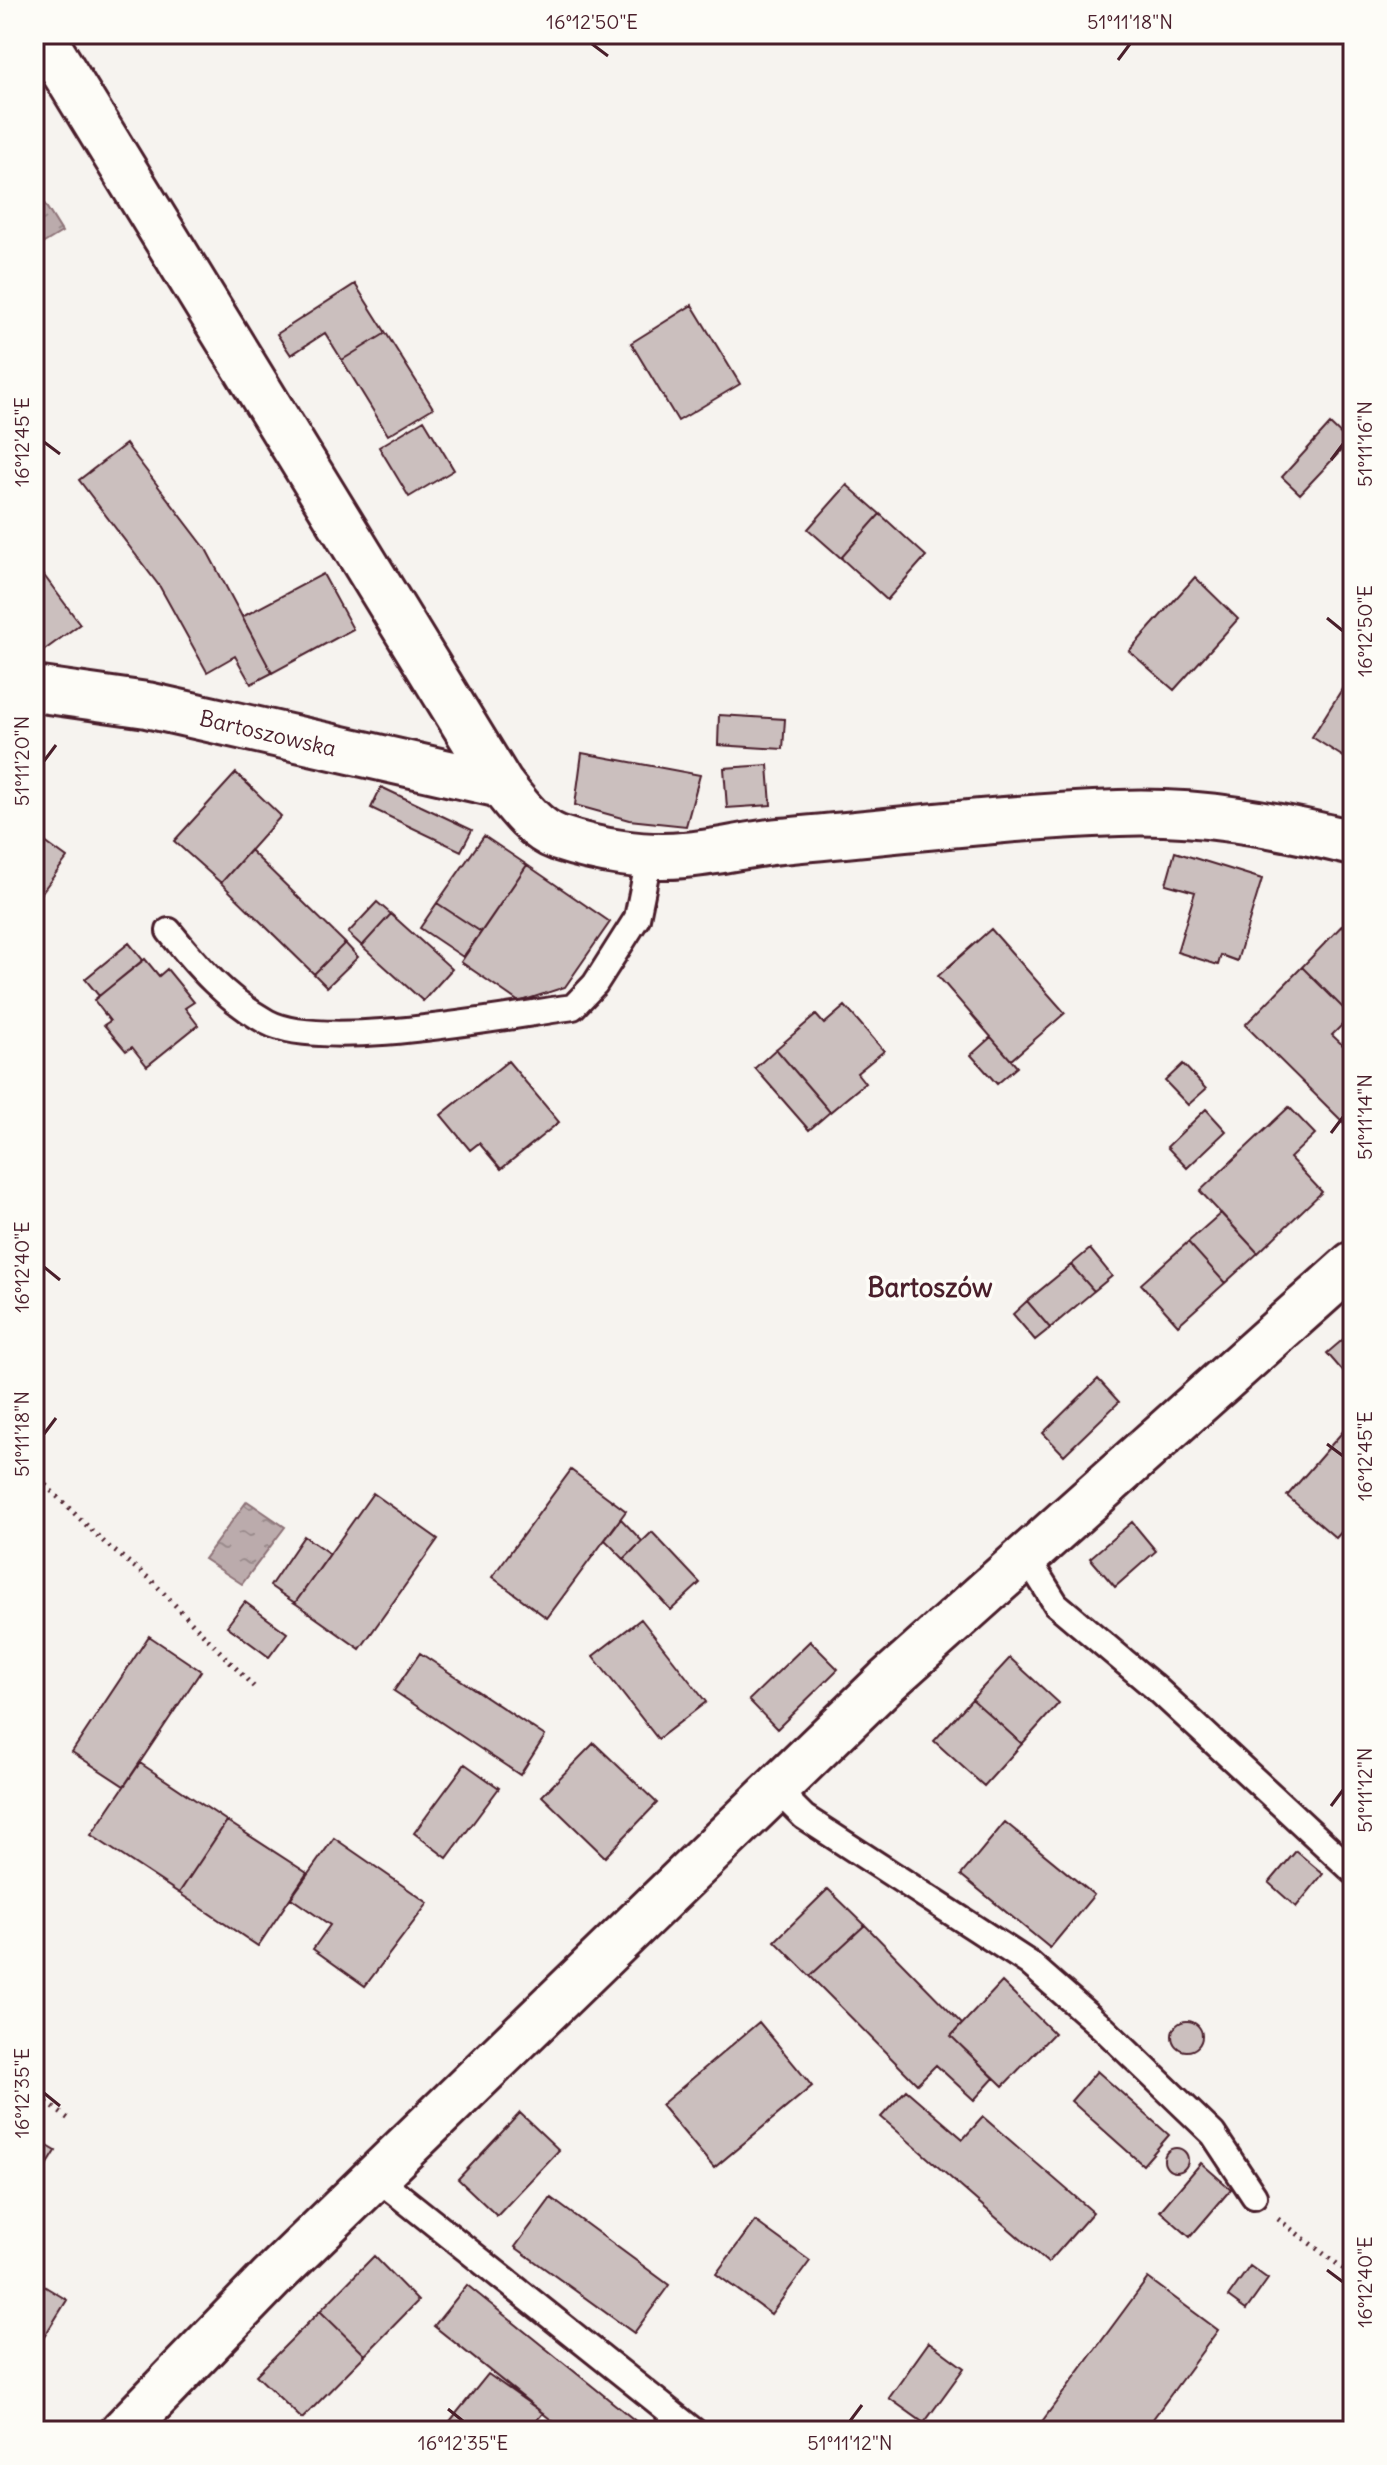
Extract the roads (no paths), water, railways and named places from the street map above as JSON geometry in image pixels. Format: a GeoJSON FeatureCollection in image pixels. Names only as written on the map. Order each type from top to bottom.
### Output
{"type":"FeatureCollection","features":[{"type":"Feature","properties":{"kind":"street"},"geometry":{"type":"LineString","coordinates":[[41,34],[501,785],[524,813],[555,837],[620,852],[684,856],[751,844],[994,820],[1117,813],[1197,813],[1272,823],[1353,843]]}},
{"type":"Feature","properties":{"kind":"street","name":"Bartoszowska"},"geometry":{"type":"LineString","coordinates":[[34,689],[147,705],[501,785]]}},
{"type":"Feature","properties":{"kind":"street"},"geometry":{"type":"LineString","coordinates":[[123,2431],[376,2177],[886,1682],[1353,1264]]}},
{"type":"Feature","properties":{"kind":"lane"},"geometry":{"type":"LineString","coordinates":[[169,931],[212,984],[268,1023],[311,1035],[367,1032],[573,1007],[595,984],[637,918],[650,854]]}},
{"type":"Feature","properties":{"kind":"lane"},"geometry":{"type":"LineString","coordinates":[[1026,1556],[1056,1604],[1158,1690],[1353,1871]]}},
{"type":"Feature","properties":{"kind":"lane"},"geometry":{"type":"LineString","coordinates":[[776,1789],[804,1817],[1029,1963],[1104,2029],[1213,2134],[1254,2196]]}},
{"type":"Feature","properties":{"kind":"lane"},"geometry":{"type":"LineString","coordinates":[[376,2177],[694,2431]]}},
{"type":"Feature","properties":{"kind":"water"},"geometry":{"type":"Polygon","coordinates":[[[34,187],[62,232],[34,249],[34,187]]]}},
{"type":"Feature","properties":{"kind":"water"},"geometry":{"type":"Polygon","coordinates":[[[247,1501],[285,1527],[242,1584],[204,1559],[247,1501]]]}},
{"type":"Feature","properties":{"kind":"district","name":"Bartoszów"},"geometry":{"type":"Point","coordinates":[930,1287]}}]}
